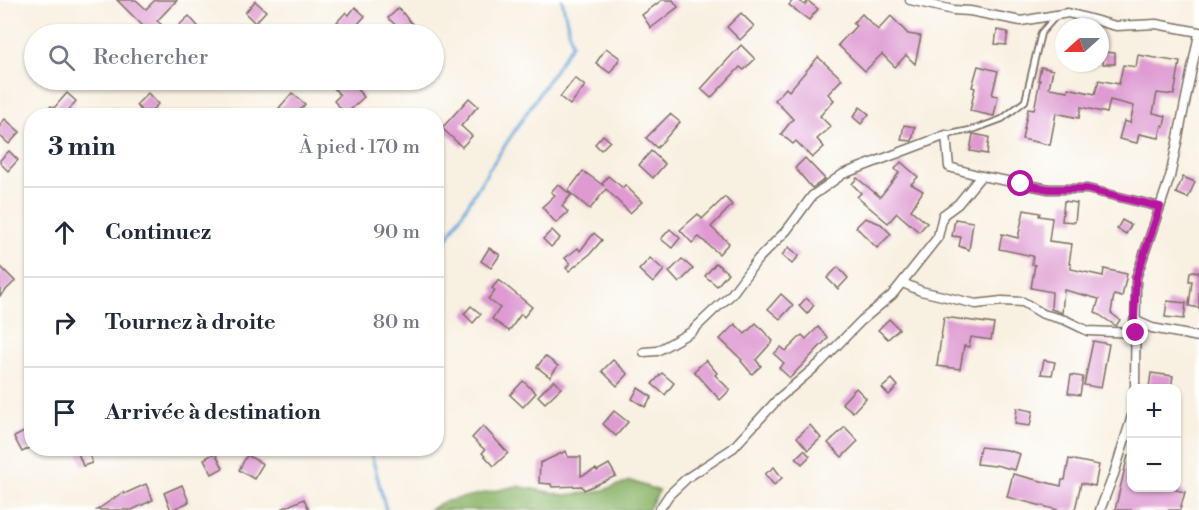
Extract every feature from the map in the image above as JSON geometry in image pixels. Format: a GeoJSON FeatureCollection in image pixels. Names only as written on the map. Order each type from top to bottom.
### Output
{"type":"FeatureCollection","features":[{"type":"Feature","properties":{"kind":"street"},"geometry":{"type":"LineString","coordinates":[[910,0],[953,10],[1021,21],[1068,13],[1116,26],[1156,24],[1199,33],[1170,177],[1136,278],[1135,384]]}},
{"type":"Feature","properties":{"kind":"street"},"geometry":{"type":"LineString","coordinates":[[644,352],[657,351],[691,332],[714,311],[731,295],[758,259],[786,230],[812,196],[843,174],[946,135],[949,167],[981,176],[1049,189],[1087,189],[1160,207]]}},
{"type":"Feature","properties":{"kind":"street"},"geometry":{"type":"LineString","coordinates":[[659,510],[669,495],[687,478],[733,448],[779,398],[892,295],[938,237],[943,215],[958,204],[981,176]]}},
{"type":"Feature","properties":{"kind":"street"},"geometry":{"type":"LineString","coordinates":[[903,283],[921,291],[976,304],[1002,301],[1023,302],[1043,314],[1065,320],[1088,331],[1136,333]]}},
{"type":"Feature","properties":{"kind":"street"},"geometry":{"type":"LineString","coordinates":[[1134,320],[1152,328],[1199,337]]}},
{"type":"Feature","properties":{"kind":"street"},"geometry":{"type":"LineString","coordinates":[[1100,510],[1114,474],[1127,430]]}},
{"type":"Feature","properties":{"kind":"lane"},"geometry":{"type":"LineString","coordinates":[[946,135],[975,129],[1002,119],[1025,101],[1041,33],[1056,15]]}},
{"type":"Feature","properties":{"kind":"green space"},"geometry":{"type":"Polygon","coordinates":[[[631,481],[659,491],[648,510],[429,510],[443,502],[517,486],[564,495],[597,492],[631,481]]]}},
{"type":"Feature","properties":{"kind":"building"},"geometry":{"type":"Polygon","coordinates":[[[117,0],[136,0],[146,9],[155,0],[177,0],[157,21],[161,24],[141,24],[117,0]]]}},
{"type":"Feature","properties":{"kind":"building"},"geometry":{"type":"Polygon","coordinates":[[[662,0],[673,0],[678,7],[651,28],[642,15],[662,0]]]}},
{"type":"Feature","properties":{"kind":"building"},"geometry":{"type":"Polygon","coordinates":[[[793,0],[798,0],[805,5],[808,1],[818,9],[809,20],[789,5],[793,0]]]}},
{"type":"Feature","properties":{"kind":"building"},"geometry":{"type":"Polygon","coordinates":[[[255,1],[266,11],[255,23],[245,13],[255,1]]]}},
{"type":"Feature","properties":{"kind":"building"},"geometry":{"type":"Polygon","coordinates":[[[355,7],[365,16],[358,24],[339,24],[337,22],[346,12],[349,15],[355,7]]]}},
{"type":"Feature","properties":{"kind":"building"},"geometry":{"type":"Polygon","coordinates":[[[399,8],[412,24],[394,24],[388,18],[399,8]]]}},
{"type":"Feature","properties":{"kind":"building"},"geometry":{"type":"Polygon","coordinates":[[[741,13],[754,26],[740,40],[727,27],[741,13]]]}},
{"type":"Feature","properties":{"kind":"building"},"geometry":{"type":"Polygon","coordinates":[[[862,14],[878,30],[891,16],[908,34],[921,36],[915,64],[906,55],[895,67],[882,54],[865,71],[838,45],[856,26],[853,23],[862,14]]]}},
{"type":"Feature","properties":{"kind":"building"},"geometry":{"type":"Polygon","coordinates":[[[189,16],[196,24],[180,24],[189,16]]]}},
{"type":"Feature","properties":{"kind":"building"},"geometry":{"type":"Polygon","coordinates":[[[997,30],[1008,32],[1006,45],[995,44],[997,30]]]}},
{"type":"Feature","properties":{"kind":"building"},"geometry":{"type":"Polygon","coordinates":[[[741,45],[755,59],[744,70],[740,67],[711,98],[701,89],[741,45]]]}},
{"type":"Feature","properties":{"kind":"building"},"geometry":{"type":"Polygon","coordinates":[[[606,48],[620,58],[610,73],[596,63],[606,48]]]}},
{"type":"Feature","properties":{"kind":"building"},"geometry":{"type":"Polygon","coordinates":[[[1109,52],[1115,53],[1115,64],[1109,64],[1109,52]]]}},
{"type":"Feature","properties":{"kind":"building"},"geometry":{"type":"Polygon","coordinates":[[[1138,55],[1180,62],[1174,95],[1157,93],[1153,113],[1166,116],[1159,138],[1139,134],[1137,143],[1119,139],[1124,121],[1130,123],[1134,106],[1110,100],[1107,113],[1081,107],[1079,118],[1056,113],[1050,145],[1022,139],[1028,109],[1034,110],[1041,67],[1053,70],[1049,88],[1068,91],[1068,88],[1095,94],[1099,80],[1119,84],[1123,65],[1136,67],[1138,55]]]}},
{"type":"Feature","properties":{"kind":"building"},"geometry":{"type":"Polygon","coordinates":[[[818,57],[842,79],[828,94],[834,100],[820,116],[831,127],[817,139],[824,147],[812,158],[796,141],[793,144],[781,134],[793,119],[775,100],[786,88],[789,91],[818,57]]]}},
{"type":"Feature","properties":{"kind":"building"},"geometry":{"type":"Polygon","coordinates":[[[978,66],[998,71],[992,95],[998,96],[994,116],[970,111],[975,88],[972,87],[978,66]]]}},
{"type":"Feature","properties":{"kind":"building"},"geometry":{"type":"Polygon","coordinates":[[[575,78],[585,86],[570,105],[560,97],[575,78]]]}},
{"type":"Feature","properties":{"kind":"building"},"geometry":{"type":"Polygon","coordinates":[[[336,90],[357,90],[364,97],[352,108],[340,108],[334,101],[340,95],[336,90]]]}},
{"type":"Feature","properties":{"kind":"building"},"geometry":{"type":"Polygon","coordinates":[[[67,93],[76,101],[70,108],[54,108],[67,93]]]}},
{"type":"Feature","properties":{"kind":"building"},"geometry":{"type":"Polygon","coordinates":[[[148,93],[158,104],[154,108],[139,108],[136,105],[148,93]]]}},
{"type":"Feature","properties":{"kind":"building"},"geometry":{"type":"Polygon","coordinates":[[[292,93],[305,104],[302,108],[279,108],[292,93]]]}},
{"type":"Feature","properties":{"kind":"building"},"geometry":{"type":"Polygon","coordinates":[[[469,98],[478,106],[461,126],[472,136],[462,147],[444,130],[444,126],[469,98]]]}},
{"type":"Feature","properties":{"kind":"building"},"geometry":{"type":"Polygon","coordinates":[[[860,107],[869,114],[861,124],[853,117],[860,107]]]}},
{"type":"Feature","properties":{"kind":"building"},"geometry":{"type":"Polygon","coordinates":[[[670,114],[680,122],[657,148],[646,138],[670,114]]]}},
{"type":"Feature","properties":{"kind":"building"},"geometry":{"type":"Polygon","coordinates":[[[5,119],[20,132],[9,144],[0,136],[0,124],[5,119]]]}},
{"type":"Feature","properties":{"kind":"building"},"geometry":{"type":"Polygon","coordinates":[[[904,125],[915,127],[912,141],[901,140],[904,125]]]}},
{"type":"Feature","properties":{"kind":"building"},"geometry":{"type":"Polygon","coordinates":[[[973,134],[989,137],[987,154],[970,151],[973,134]]]}},
{"type":"Feature","properties":{"kind":"building"},"geometry":{"type":"Polygon","coordinates":[[[603,135],[610,141],[601,150],[595,144],[603,135]]]}},
{"type":"Feature","properties":{"kind":"building"},"geometry":{"type":"Polygon","coordinates":[[[9,151],[18,160],[8,171],[0,160],[9,151]]]}},
{"type":"Feature","properties":{"kind":"building"},"geometry":{"type":"Polygon","coordinates":[[[651,151],[665,164],[653,178],[639,165],[651,151]]]}},
{"type":"Feature","properties":{"kind":"building"},"geometry":{"type":"Polygon","coordinates":[[[805,158],[825,179],[812,188],[795,168],[805,158]]]}},
{"type":"Feature","properties":{"kind":"building"},"geometry":{"type":"Polygon","coordinates":[[[901,162],[918,177],[911,184],[923,191],[911,210],[927,223],[919,232],[897,213],[888,223],[857,197],[861,193],[852,184],[857,178],[880,197],[899,173],[895,169],[901,162]]]}},
{"type":"Feature","properties":{"kind":"building"},"geometry":{"type":"Polygon","coordinates":[[[583,171],[604,186],[602,184],[608,176],[623,188],[625,185],[642,202],[630,213],[606,189],[590,209],[568,191],[583,171]]]}},
{"type":"Feature","properties":{"kind":"building"},"geometry":{"type":"Polygon","coordinates":[[[1183,177],[1195,182],[1188,198],[1176,193],[1183,177]]]}},
{"type":"Feature","properties":{"kind":"building"},"geometry":{"type":"Polygon","coordinates":[[[558,184],[571,195],[562,206],[568,212],[556,223],[542,207],[555,195],[551,192],[558,184]]]}},
{"type":"Feature","properties":{"kind":"building"},"geometry":{"type":"Polygon","coordinates":[[[725,197],[732,205],[711,227],[729,243],[719,254],[699,237],[692,243],[680,230],[698,214],[702,219],[725,197]]]}},
{"type":"Feature","properties":{"kind":"building"},"geometry":{"type":"Polygon","coordinates":[[[1064,201],[1077,203],[1075,222],[1062,221],[1064,201]]]}},
{"type":"Feature","properties":{"kind":"building"},"geometry":{"type":"Polygon","coordinates":[[[1024,210],[1052,218],[1049,241],[1072,244],[1069,264],[1071,264],[1071,269],[1103,276],[1104,269],[1127,274],[1122,297],[1114,295],[1111,313],[1120,320],[1116,326],[1095,312],[1099,299],[1064,290],[1062,313],[1051,309],[1052,292],[1031,288],[1035,265],[1032,264],[1033,256],[999,249],[1002,234],[1018,238],[1024,210]]]}},
{"type":"Feature","properties":{"kind":"building"},"geometry":{"type":"Polygon","coordinates":[[[865,218],[881,224],[891,234],[877,248],[856,227],[865,218]]]}},
{"type":"Feature","properties":{"kind":"building"},"geometry":{"type":"Polygon","coordinates":[[[955,219],[973,222],[969,250],[959,246],[961,237],[952,236],[955,219]]]}},
{"type":"Feature","properties":{"kind":"building"},"geometry":{"type":"Polygon","coordinates":[[[1122,220],[1131,225],[1126,234],[1117,229],[1122,220]]]}},
{"type":"Feature","properties":{"kind":"building"},"geometry":{"type":"Polygon","coordinates":[[[670,229],[680,238],[672,248],[661,239],[670,229]]]}},
{"type":"Feature","properties":{"kind":"building"},"geometry":{"type":"Polygon","coordinates":[[[552,230],[560,238],[551,247],[543,239],[552,230]]]}},
{"type":"Feature","properties":{"kind":"building"},"geometry":{"type":"Polygon","coordinates":[[[594,233],[602,240],[590,254],[569,271],[566,268],[570,264],[565,258],[578,248],[580,251],[594,233]]]}},
{"type":"Feature","properties":{"kind":"building"},"geometry":{"type":"Polygon","coordinates":[[[789,247],[799,256],[792,264],[782,255],[789,247]]]}},
{"type":"Feature","properties":{"kind":"building"},"geometry":{"type":"Polygon","coordinates":[[[489,248],[500,255],[491,268],[481,261],[489,248]]]}},
{"type":"Feature","properties":{"kind":"building"},"geometry":{"type":"Polygon","coordinates":[[[650,258],[664,270],[653,283],[639,270],[650,258]]]}},
{"type":"Feature","properties":{"kind":"building"},"geometry":{"type":"Polygon","coordinates":[[[682,259],[693,269],[679,283],[669,272],[682,259]]]}},
{"type":"Feature","properties":{"kind":"building"},"geometry":{"type":"Polygon","coordinates":[[[716,263],[728,273],[717,286],[705,276],[716,263]]]}},
{"type":"Feature","properties":{"kind":"building"},"geometry":{"type":"Polygon","coordinates":[[[0,266],[15,281],[0,296],[0,266]]]}},
{"type":"Feature","properties":{"kind":"building"},"geometry":{"type":"Polygon","coordinates":[[[838,267],[848,278],[838,289],[827,278],[838,267]]]}},
{"type":"Feature","properties":{"kind":"building"},"geometry":{"type":"Polygon","coordinates":[[[1190,272],[1199,272],[1199,308],[1189,306],[1192,281],[1189,281],[1190,272]]]}},
{"type":"Feature","properties":{"kind":"building"},"geometry":{"type":"Polygon","coordinates":[[[499,280],[532,307],[524,317],[521,314],[509,331],[492,319],[500,308],[488,299],[495,291],[492,288],[499,280]]]}},
{"type":"Feature","properties":{"kind":"building"},"geometry":{"type":"Polygon","coordinates":[[[781,294],[793,305],[780,319],[768,309],[781,294]]]}},
{"type":"Feature","properties":{"kind":"building"},"geometry":{"type":"Polygon","coordinates":[[[806,298],[814,305],[807,314],[799,306],[806,298]]]}},
{"type":"Feature","properties":{"kind":"building"},"geometry":{"type":"Polygon","coordinates":[[[1167,301],[1186,303],[1184,319],[1165,317],[1167,301]]]}},
{"type":"Feature","properties":{"kind":"building"},"geometry":{"type":"Polygon","coordinates":[[[471,306],[481,314],[473,323],[464,314],[471,306]]]}},
{"type":"Feature","properties":{"kind":"building"},"geometry":{"type":"Polygon","coordinates":[[[944,317],[994,324],[991,340],[971,337],[969,347],[964,346],[960,369],[937,366],[944,317]]]}},
{"type":"Feature","properties":{"kind":"building"},"geometry":{"type":"Polygon","coordinates":[[[889,319],[899,329],[888,339],[878,330],[889,319]]]}},
{"type":"Feature","properties":{"kind":"building"},"geometry":{"type":"Polygon","coordinates":[[[756,323],[773,341],[756,360],[761,366],[752,374],[742,360],[720,339],[735,324],[745,334],[756,323]]]}},
{"type":"Feature","properties":{"kind":"building"},"geometry":{"type":"Polygon","coordinates":[[[818,327],[828,338],[790,378],[779,368],[784,363],[774,354],[781,347],[786,351],[802,335],[806,339],[818,327]]]}},
{"type":"Feature","properties":{"kind":"building"},"geometry":{"type":"Polygon","coordinates":[[[1093,341],[1109,344],[1101,388],[1084,385],[1093,341]]]}},
{"type":"Feature","properties":{"kind":"building"},"geometry":{"type":"Polygon","coordinates":[[[545,356],[558,366],[550,377],[537,367],[545,356]]]}},
{"type":"Feature","properties":{"kind":"building"},"geometry":{"type":"Polygon","coordinates":[[[613,360],[628,374],[617,386],[602,371],[613,360]]]}},
{"type":"Feature","properties":{"kind":"building"},"geometry":{"type":"Polygon","coordinates":[[[706,360],[717,373],[715,375],[730,390],[720,400],[694,371],[706,360]]]}},
{"type":"Feature","properties":{"kind":"building"},"geometry":{"type":"Polygon","coordinates":[[[1044,360],[1055,362],[1052,375],[1041,374],[1044,360]]]}},
{"type":"Feature","properties":{"kind":"building"},"geometry":{"type":"Polygon","coordinates":[[[662,373],[674,383],[665,395],[652,384],[662,373]]]}},
{"type":"Feature","properties":{"kind":"building"},"geometry":{"type":"Polygon","coordinates":[[[1151,373],[1173,376],[1172,384],[1150,384],[1151,373]]]}},
{"type":"Feature","properties":{"kind":"building"},"geometry":{"type":"Polygon","coordinates":[[[1071,375],[1083,377],[1080,395],[1068,393],[1071,375]]]}},
{"type":"Feature","properties":{"kind":"building"},"geometry":{"type":"Polygon","coordinates":[[[892,379],[898,386],[889,395],[882,388],[892,379]]]}},
{"type":"Feature","properties":{"kind":"building"},"geometry":{"type":"Polygon","coordinates":[[[554,380],[561,388],[545,403],[538,396],[554,380]]]}},
{"type":"Feature","properties":{"kind":"building"},"geometry":{"type":"Polygon","coordinates":[[[523,381],[536,393],[523,407],[510,395],[523,381]]]}},
{"type":"Feature","properties":{"kind":"building"},"geometry":{"type":"Polygon","coordinates":[[[638,388],[652,397],[645,407],[632,399],[638,388]]]}},
{"type":"Feature","properties":{"kind":"building"},"geometry":{"type":"Polygon","coordinates":[[[856,388],[866,398],[853,412],[842,403],[856,388]]]}},
{"type":"Feature","properties":{"kind":"building"},"geometry":{"type":"Polygon","coordinates":[[[1017,408],[1033,411],[1030,426],[1015,424],[1017,408]]]}},
{"type":"Feature","properties":{"kind":"building"},"geometry":{"type":"Polygon","coordinates":[[[614,411],[628,422],[616,436],[603,424],[614,411]]]}},
{"type":"Feature","properties":{"kind":"building"},"geometry":{"type":"Polygon","coordinates":[[[810,425],[821,438],[808,450],[797,437],[810,425]]]}},
{"type":"Feature","properties":{"kind":"building"},"geometry":{"type":"Polygon","coordinates":[[[483,426],[508,453],[494,466],[482,453],[485,450],[472,438],[483,426]]]}},
{"type":"Feature","properties":{"kind":"building"},"geometry":{"type":"Polygon","coordinates":[[[845,427],[858,441],[842,457],[828,443],[845,427]]]}},
{"type":"Feature","properties":{"kind":"building"},"geometry":{"type":"Polygon","coordinates":[[[24,432],[24,451],[22,452],[14,437],[24,432]]]}},
{"type":"Feature","properties":{"kind":"building"},"geometry":{"type":"Polygon","coordinates":[[[980,447],[1020,454],[1015,470],[996,465],[977,464],[980,447]]]}},
{"type":"Feature","properties":{"kind":"building"},"geometry":{"type":"Polygon","coordinates":[[[804,450],[810,456],[802,464],[796,458],[804,450]]]}},
{"type":"Feature","properties":{"kind":"building"},"geometry":{"type":"Polygon","coordinates":[[[566,451],[568,457],[581,457],[581,476],[609,464],[616,476],[584,490],[582,486],[552,487],[551,484],[539,483],[540,463],[566,451]]]}},
{"type":"Feature","properties":{"kind":"building"},"geometry":{"type":"Polygon","coordinates":[[[79,456],[90,456],[92,463],[83,466],[79,456]]]}},
{"type":"Feature","properties":{"kind":"building"},"geometry":{"type":"Polygon","coordinates":[[[217,456],[223,468],[212,474],[204,459],[217,456]]]}},
{"type":"Feature","properties":{"kind":"building"},"geometry":{"type":"Polygon","coordinates":[[[246,456],[263,464],[254,479],[239,470],[246,456]]]}},
{"type":"Feature","properties":{"kind":"building"},"geometry":{"type":"Polygon","coordinates":[[[1069,459],[1099,465],[1095,486],[1081,483],[1075,510],[1058,510],[1007,497],[1013,474],[1061,486],[1062,480],[1065,480],[1069,459]]]}},
{"type":"Feature","properties":{"kind":"building"},"geometry":{"type":"Polygon","coordinates":[[[1127,459],[1127,492],[1185,492],[1180,510],[1115,510],[1127,459]]]}},
{"type":"Feature","properties":{"kind":"building"},"geometry":{"type":"Polygon","coordinates":[[[774,467],[782,478],[774,485],[765,474],[774,467]]]}},
{"type":"Feature","properties":{"kind":"building"},"geometry":{"type":"Polygon","coordinates":[[[146,484],[153,500],[132,510],[97,510],[123,492],[124,494],[146,484]]]}},
{"type":"Feature","properties":{"kind":"building"},"geometry":{"type":"Polygon","coordinates":[[[182,485],[189,502],[171,510],[164,493],[182,485]]]}},
{"type":"Feature","properties":{"kind":"building"},"geometry":{"type":"Polygon","coordinates":[[[304,499],[309,510],[279,510],[304,499]]]}},
{"type":"Feature","properties":{"kind":"waterway"},"geometry":{"type":"LineString","coordinates":[[444,244],[488,171],[572,44],[562,0]]}},
{"type":"Feature","properties":{"kind":"waterway"},"geometry":{"type":"LineString","coordinates":[[372,456],[386,510]]}},
{"type":"Feature","properties":{"kind":"route"},"geometry":{"type":"LineString","coordinates":[[1021,184],[1049,189],[1087,189],[1160,207],[1136,278],[1134,320],[1136,333]]}}]}
